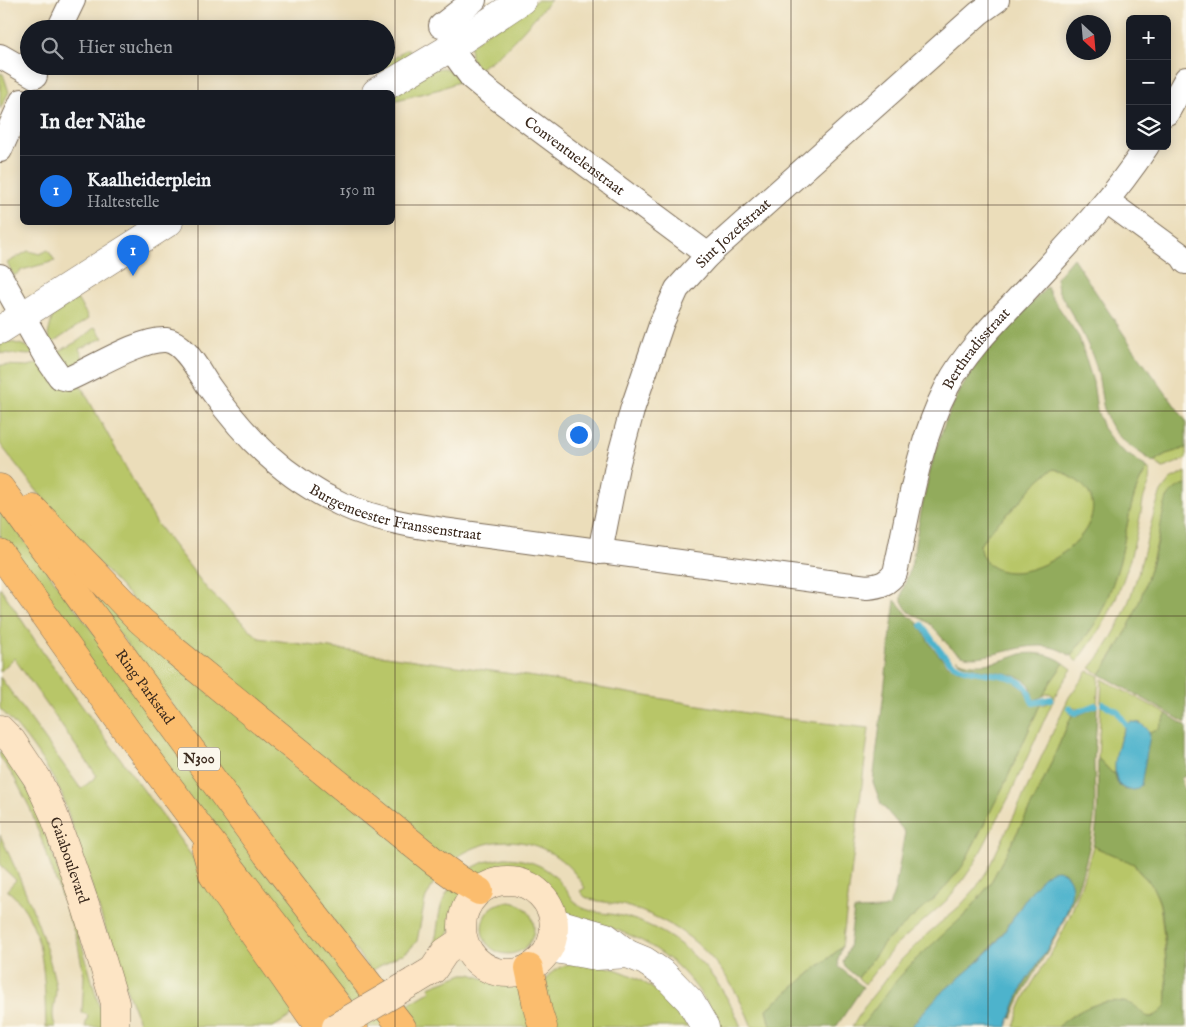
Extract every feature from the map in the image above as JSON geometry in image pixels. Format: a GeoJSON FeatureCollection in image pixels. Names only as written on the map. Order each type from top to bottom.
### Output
{"type":"FeatureCollection","features":[{"type":"Feature","properties":{"kind":"highway"},"geometry":{"type":"LineString","coordinates":[[0,474],[140,620],[175,651],[435,862],[479,891]]}},
{"type":"Feature","properties":{"kind":"highway","name":"Ring Parkstad"},"geometry":{"type":"LineString","coordinates":[[0,488],[267,854],[402,1027]]}},
{"type":"Feature","properties":{"kind":"highway","name":"N300"},"geometry":{"type":"LineString","coordinates":[[0,553],[199,827],[354,1027]]}},
{"type":"Feature","properties":{"kind":"highway","name":"N300"},"geometry":{"type":"LineString","coordinates":[[199,827],[209,862],[220,886],[319,1027]]}},
{"type":"Feature","properties":{"kind":"highway"},"geometry":{"type":"LineString","coordinates":[[529,968],[543,1027]]}},
{"type":"Feature","properties":{"kind":"main road","name":"Gaiaboulevard"},"geometry":{"type":"LineString","coordinates":[[0,730],[12,741],[25,759],[54,815],[86,907],[115,1015],[134,1027]]}},
{"type":"Feature","properties":{"kind":"main road"},"geometry":{"type":"LineString","coordinates":[[505,881],[519,882],[543,896],[551,909],[552,936],[537,963],[518,972],[507,974],[496,972],[485,968],[470,951],[462,927],[464,913],[469,901],[479,891],[491,884],[505,881]]}},
{"type":"Feature","properties":{"kind":"main road"},"geometry":{"type":"LineString","coordinates":[[336,1027],[423,976],[446,952],[470,951]]}},
{"type":"Feature","properties":{"kind":"street"},"geometry":{"type":"LineString","coordinates":[[63,20],[73,0]]}},
{"type":"Feature","properties":{"kind":"street"},"geometry":{"type":"LineString","coordinates":[[446,37],[474,0]]}},
{"type":"Feature","properties":{"kind":"street"},"geometry":{"type":"LineString","coordinates":[[379,90],[446,37],[522,0]]}},
{"type":"Feature","properties":{"kind":"street","name":"Sint Jozefstraat"},"geometry":{"type":"LineString","coordinates":[[600,552],[617,466],[633,407],[662,322],[678,289],[708,255],[971,20],[997,0]]}},
{"type":"Feature","properties":{"kind":"street","name":"Conventuelenstraat"},"geometry":{"type":"LineString","coordinates":[[446,37],[472,78],[708,255]]}},
{"type":"Feature","properties":{"kind":"street"},"geometry":{"type":"LineString","coordinates":[[0,56],[20,69]]}},
{"type":"Feature","properties":{"kind":"street"},"geometry":{"type":"LineString","coordinates":[[1171,106],[1186,79]]}},
{"type":"Feature","properties":{"kind":"street"},"geometry":{"type":"LineString","coordinates":[[0,150],[20,105]]}},
{"type":"Feature","properties":{"kind":"street","name":"Berthradisstraat"},"geometry":{"type":"LineString","coordinates":[[876,587],[888,581],[895,573],[923,446],[947,387],[977,344],[1107,201],[1143,150]]}},
{"type":"Feature","properties":{"kind":"street"},"geometry":{"type":"LineString","coordinates":[[1107,201],[1182,256],[1186,262]]}},
{"type":"Feature","properties":{"kind":"street"},"geometry":{"type":"LineString","coordinates":[[0,330],[164,225]]}},
{"type":"Feature","properties":{"kind":"street"},"geometry":{"type":"LineString","coordinates":[[0,276],[22,315]]}},
{"type":"Feature","properties":{"kind":"street","name":"Burgemeester Franssenstraat"},"geometry":{"type":"LineString","coordinates":[[22,315],[56,374],[63,378],[72,378],[116,356],[154,341],[168,340],[173,342],[184,351],[233,419],[269,458],[288,474],[318,493],[352,509],[389,521],[600,552],[867,588],[876,587]]}},
{"type":"Feature","properties":{"kind":"street"},"geometry":{"type":"LineString","coordinates":[[552,936],[606,937],[628,954],[645,961],[664,974],[681,989],[705,1027]]}},
{"type":"Feature","properties":{"kind":"green space"},"geometry":{"type":"Polygon","coordinates":[[[537,0],[551,0],[497,57],[477,69],[471,57],[470,46],[537,0]]]}},
{"type":"Feature","properties":{"kind":"green space"},"geometry":{"type":"Polygon","coordinates":[[[406,49],[409,49],[413,55],[395,66],[395,57],[406,49]]]}},
{"type":"Feature","properties":{"kind":"green space"},"geometry":{"type":"Polygon","coordinates":[[[443,68],[451,71],[458,79],[458,82],[440,89],[395,100],[395,93],[433,69],[443,68]]]}},
{"type":"Feature","properties":{"kind":"green space"},"geometry":{"type":"Polygon","coordinates":[[[0,73],[3,74],[9,92],[0,109],[0,73]]]}},
{"type":"Feature","properties":{"kind":"green space"},"geometry":{"type":"Polygon","coordinates":[[[48,250],[55,261],[22,270],[14,276],[7,263],[28,251],[40,254],[48,250]]]}},
{"type":"Feature","properties":{"kind":"green space"},"geometry":{"type":"Polygon","coordinates":[[[1073,258],[1131,345],[1186,421],[1186,448],[1166,454],[1153,462],[1126,443],[1112,428],[1105,414],[1098,374],[1092,355],[1058,290],[1056,278],[1073,258]]]}},
{"type":"Feature","properties":{"kind":"green space"},"geometry":{"type":"Polygon","coordinates":[[[1047,287],[1079,337],[1093,382],[1097,410],[1103,428],[1117,447],[1148,468],[1133,501],[1119,564],[1102,611],[1071,656],[1051,647],[1030,646],[982,656],[965,656],[945,642],[929,623],[908,611],[902,601],[903,590],[912,564],[931,466],[955,400],[967,378],[989,348],[1047,287]],[[1054,469],[1040,479],[984,538],[980,545],[982,556],[997,569],[1019,572],[1043,565],[1065,551],[1083,534],[1092,514],[1089,494],[1071,477],[1054,469]]]}},
{"type":"Feature","properties":{"kind":"green space"},"geometry":{"type":"Polygon","coordinates":[[[77,299],[88,319],[51,344],[48,335],[53,314],[77,299]]]}},
{"type":"Feature","properties":{"kind":"green space"},"geometry":{"type":"Polygon","coordinates":[[[95,327],[103,338],[79,349],[86,363],[72,366],[65,364],[56,353],[78,341],[95,327]]]}},
{"type":"Feature","properties":{"kind":"green space"},"geometry":{"type":"Polygon","coordinates":[[[7,341],[26,346],[35,353],[29,355],[0,353],[0,343],[7,341]]]}},
{"type":"Feature","properties":{"kind":"green space"},"geometry":{"type":"Polygon","coordinates":[[[40,363],[80,384],[157,524],[207,589],[259,638],[534,677],[770,717],[869,728],[842,947],[767,1009],[771,1027],[752,1027],[732,985],[706,952],[690,938],[652,915],[624,905],[585,897],[580,891],[585,888],[558,857],[541,848],[523,842],[504,841],[485,844],[467,851],[449,863],[153,621],[70,533],[0,444],[0,365],[28,366],[40,363]]]}},
{"type":"Feature","properties":{"kind":"green space"},"geometry":{"type":"Polygon","coordinates":[[[1186,448],[1186,459],[1163,468],[1154,462],[1166,454],[1186,448]]]}},
{"type":"Feature","properties":{"kind":"green space"},"geometry":{"type":"Polygon","coordinates":[[[1148,468],[1150,481],[1121,585],[1103,624],[1077,662],[1071,656],[1102,611],[1119,564],[1133,501],[1148,468]]]}},
{"type":"Feature","properties":{"kind":"green space"},"geometry":{"type":"Polygon","coordinates":[[[1054,469],[1071,477],[1089,494],[1092,513],[1083,533],[1065,551],[1043,565],[1019,572],[997,570],[982,556],[980,545],[994,527],[1040,479],[1054,469]]]}},
{"type":"Feature","properties":{"kind":"green space"},"geometry":{"type":"Polygon","coordinates":[[[1186,472],[1186,484],[1167,498],[1143,595],[1135,614],[1121,642],[1100,674],[1090,668],[1111,639],[1126,607],[1138,574],[1161,492],[1170,480],[1186,472]]]}},
{"type":"Feature","properties":{"kind":"green space"},"geometry":{"type":"Polygon","coordinates":[[[1186,484],[1186,723],[1100,674],[1128,628],[1141,597],[1157,545],[1166,501],[1174,490],[1186,484]]]}},
{"type":"Feature","properties":{"kind":"green space"},"geometry":{"type":"Polygon","coordinates":[[[0,508],[389,1027],[367,1027],[183,790],[0,536],[0,508]]]}},
{"type":"Feature","properties":{"kind":"green space"},"geometry":{"type":"Polygon","coordinates":[[[91,579],[438,875],[425,900],[417,941],[409,950],[371,971],[83,585],[91,579]]]}},
{"type":"Feature","properties":{"kind":"green space"},"geometry":{"type":"Polygon","coordinates":[[[0,587],[46,657],[208,878],[295,1014],[273,1027],[141,1027],[118,967],[62,795],[34,749],[0,709],[0,677],[81,789],[97,776],[14,658],[0,672],[0,587]]]}},
{"type":"Feature","properties":{"kind":"green space"},"geometry":{"type":"Polygon","coordinates":[[[895,600],[910,617],[916,620],[932,647],[948,665],[958,670],[1012,680],[1023,688],[1031,703],[1040,705],[1006,781],[962,867],[939,894],[885,942],[858,978],[845,967],[843,962],[849,948],[854,910],[889,907],[895,889],[905,832],[881,804],[873,782],[895,600]]]}},
{"type":"Feature","properties":{"kind":"green space"},"geometry":{"type":"Polygon","coordinates":[[[1021,654],[1044,654],[1064,663],[1043,696],[1035,700],[1032,697],[1030,685],[1019,677],[972,667],[956,659],[972,664],[980,664],[997,662],[1021,654]]]}},
{"type":"Feature","properties":{"kind":"green space"},"geometry":{"type":"Polygon","coordinates":[[[1064,663],[1072,669],[1058,690],[1009,797],[974,864],[946,901],[894,947],[865,984],[858,978],[885,942],[939,894],[962,867],[1006,781],[1040,705],[1050,701],[1053,695],[1049,693],[1043,696],[1064,663]]]}},
{"type":"Feature","properties":{"kind":"green space"},"geometry":{"type":"Polygon","coordinates":[[[1088,671],[1099,676],[1097,706],[1095,707],[1095,703],[1079,709],[1069,707],[1069,712],[1072,715],[1038,793],[990,884],[967,913],[906,970],[861,1027],[852,1027],[867,1003],[901,960],[926,935],[960,906],[976,888],[987,871],[1016,812],[1069,697],[1088,671]]]}},
{"type":"Feature","properties":{"kind":"green space"},"geometry":{"type":"Polygon","coordinates":[[[1102,679],[1167,714],[1158,729],[1149,732],[1141,723],[1131,722],[1128,724],[1118,709],[1103,703],[1103,706],[1118,714],[1126,726],[1118,749],[1115,774],[1098,758],[1102,679]]]}},
{"type":"Feature","properties":{"kind":"green space"},"geometry":{"type":"Polygon","coordinates":[[[1097,706],[1094,760],[1094,824],[1090,844],[1077,888],[1064,920],[1051,945],[1023,993],[1012,1018],[1022,989],[1059,929],[1066,912],[1071,897],[1070,883],[1064,872],[1046,874],[1043,877],[990,949],[939,995],[911,1027],[861,1027],[913,962],[967,913],[990,884],[1038,793],[1072,715],[1079,715],[1097,706]]]}},
{"type":"Feature","properties":{"kind":"green space"},"geometry":{"type":"Polygon","coordinates":[[[1167,714],[1186,726],[1186,776],[1181,778],[1186,796],[1186,1027],[1058,1027],[1082,1010],[1102,1003],[1112,1001],[1131,1004],[1150,1017],[1159,1013],[1166,1004],[1167,985],[1164,936],[1161,908],[1155,892],[1151,884],[1134,864],[1093,846],[1097,813],[1098,758],[1115,774],[1118,783],[1125,790],[1141,785],[1149,732],[1158,729],[1167,714]]]}},
{"type":"Feature","properties":{"kind":"green space"},"geometry":{"type":"Polygon","coordinates":[[[0,752],[3,752],[24,780],[41,817],[83,949],[105,1027],[85,1027],[88,1015],[82,1013],[84,976],[77,940],[30,808],[15,779],[0,757],[0,752]]]}},
{"type":"Feature","properties":{"kind":"green space"},"geometry":{"type":"Polygon","coordinates":[[[0,835],[32,907],[45,944],[56,988],[53,1016],[56,1027],[46,1027],[41,953],[30,918],[20,903],[7,890],[16,880],[0,865],[0,835]]]}},
{"type":"Feature","properties":{"kind":"green space"},"geometry":{"type":"Polygon","coordinates":[[[1093,846],[1134,864],[1154,890],[1161,909],[1166,971],[1166,1005],[1162,1011],[1152,1017],[1074,1014],[1058,1027],[1014,1027],[1022,1003],[1053,950],[1069,917],[1093,846]]]}},
{"type":"Feature","properties":{"kind":"green space"},"geometry":{"type":"Polygon","coordinates":[[[505,858],[530,862],[545,869],[558,880],[581,907],[592,911],[626,917],[646,924],[664,933],[681,945],[710,973],[722,990],[741,1027],[720,1027],[703,996],[670,959],[625,933],[564,912],[546,888],[530,877],[514,873],[480,876],[468,870],[484,862],[505,858]]]}},
{"type":"Feature","properties":{"kind":"green space"},"geometry":{"type":"Polygon","coordinates":[[[452,886],[463,895],[446,940],[434,944],[443,901],[452,886]]]}},
{"type":"Feature","properties":{"kind":"green space"},"geometry":{"type":"Polygon","coordinates":[[[503,902],[513,902],[527,909],[534,923],[534,933],[527,947],[513,954],[503,954],[493,950],[486,943],[482,933],[482,923],[486,913],[493,906],[503,902]]]}},
{"type":"Feature","properties":{"kind":"green space"},"geometry":{"type":"Polygon","coordinates":[[[842,947],[838,960],[839,967],[863,987],[836,1027],[771,1027],[767,1009],[842,947]]]}},
{"type":"Feature","properties":{"kind":"green space"},"geometry":{"type":"Polygon","coordinates":[[[578,962],[611,968],[641,981],[666,1000],[688,1027],[550,1027],[545,993],[545,984],[548,977],[554,971],[564,966],[578,962]]]}},
{"type":"Feature","properties":{"kind":"green space"},"geometry":{"type":"Polygon","coordinates":[[[463,974],[471,974],[496,983],[520,982],[537,1027],[417,1027],[402,1008],[431,991],[429,987],[463,974]]]}},
{"type":"Feature","properties":{"kind":"water"},"geometry":{"type":"Polygon","coordinates":[[[1131,722],[1143,725],[1150,735],[1141,785],[1135,789],[1128,790],[1121,786],[1115,769],[1118,747],[1126,728],[1131,722]]]}},
{"type":"Feature","properties":{"kind":"water"},"geometry":{"type":"Polygon","coordinates":[[[1057,870],[1068,877],[1072,890],[1069,906],[1051,942],[1024,984],[1007,1027],[911,1027],[939,995],[991,949],[1043,877],[1051,871],[1057,870]]]}},
{"type":"Feature","properties":{"kind":"waterway"},"geometry":{"type":"LineString","coordinates":[[922,625],[942,653],[957,666],[973,671],[1009,677],[1027,688],[1033,703],[1051,699]]}},
{"type":"Feature","properties":{"kind":"waterway"},"geometry":{"type":"LineString","coordinates":[[1103,704],[1117,711],[1127,726]]}},
{"type":"Feature","properties":{"kind":"waterway"},"geometry":{"type":"LineString","coordinates":[[1069,708],[1075,713],[1095,705]]}},
{"type":"Feature","properties":{"kind":"place","name":"Kaalheiderplein"},"geometry":{"type":"Point","coordinates":[133,276]}}]}
